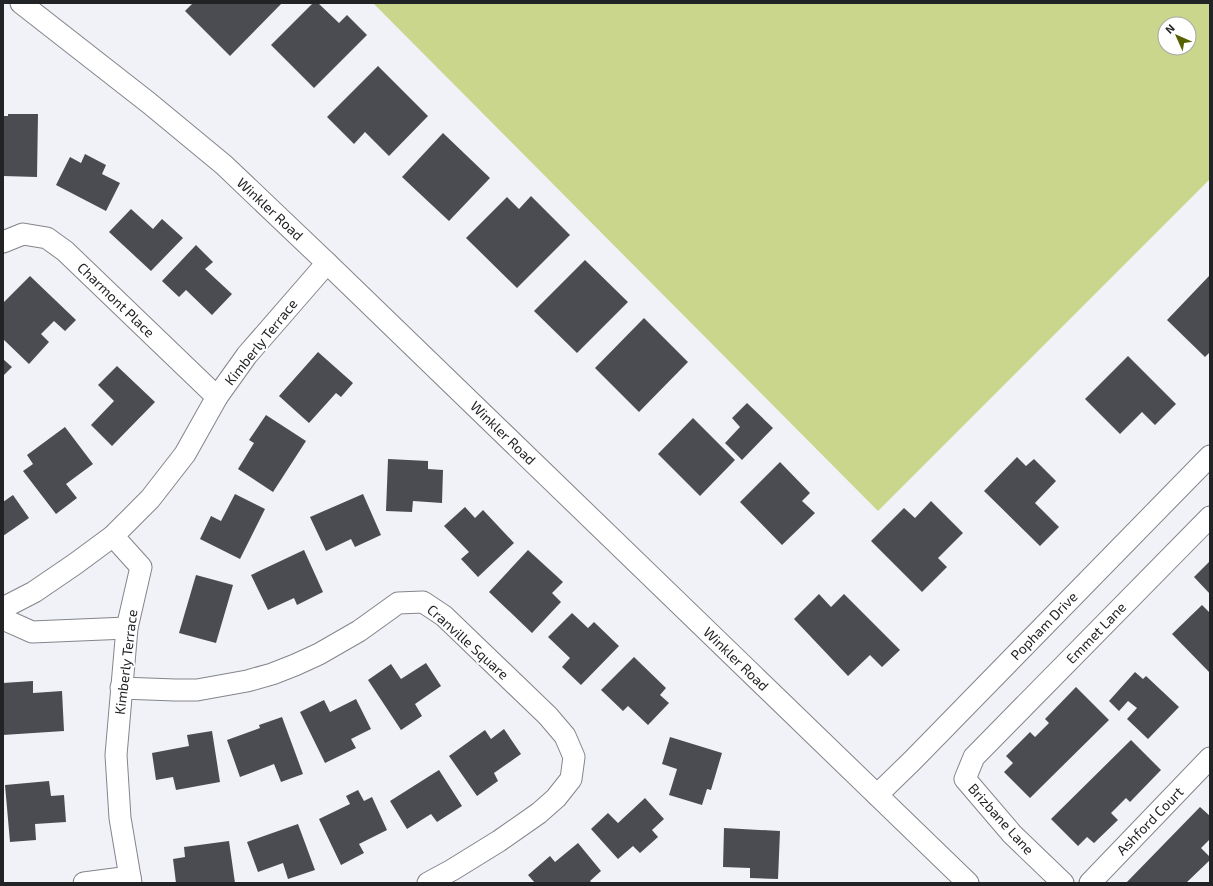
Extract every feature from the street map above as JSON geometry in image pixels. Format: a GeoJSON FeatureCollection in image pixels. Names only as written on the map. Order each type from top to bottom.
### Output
{"type":"FeatureCollection","features":[{"type":"Feature","properties":{"kind":"street","name":"Winkler Road"},"geometry":{"type":"LineString","coordinates":[[22,3],[149,103],[224,165],[968,883]]}},
{"type":"Feature","properties":{"kind":"street","name":"Charmont Place"},"geometry":{"type":"LineString","coordinates":[[3,242],[23,234],[47,238],[65,251],[217,397]]}},
{"type":"Feature","properties":{"kind":"street","name":"Kimberly Terrace"},"geometry":{"type":"LineString","coordinates":[[130,880],[120,818],[116,755],[127,628],[141,567],[113,536],[150,499],[185,454],[217,397],[247,355],[327,263]]}},
{"type":"Feature","properties":{"kind":"street","name":"Popham Drive"},"geometry":{"type":"LineString","coordinates":[[877,795],[1210,456]]}},
{"type":"Feature","properties":{"kind":"street","name":"Emmet Lane"},"geometry":{"type":"LineString","coordinates":[[982,750],[1210,517]]}},
{"type":"Feature","properties":{"kind":"street"},"geometry":{"type":"LineString","coordinates":[[3,608],[34,592],[113,536]]}},
{"type":"Feature","properties":{"kind":"street","name":"Cranville Square"},"geometry":{"type":"LineString","coordinates":[[121,688],[197,690],[247,681],[272,674],[319,654],[359,630],[398,603],[423,602],[444,616],[548,716],[565,736],[574,756],[571,779],[556,798],[539,813],[499,841],[428,883]]}},
{"type":"Feature","properties":{"kind":"street"},"geometry":{"type":"LineString","coordinates":[[3,619],[32,632],[127,628]]}},
{"type":"Feature","properties":{"kind":"street","name":"Brizbane Lane"},"geometry":{"type":"LineString","coordinates":[[982,750],[974,758],[965,779],[1012,834],[1063,883]]}},
{"type":"Feature","properties":{"kind":"street","name":"Ashford Court"},"geometry":{"type":"LineString","coordinates":[[1090,883],[1210,758]]}},
{"type":"Feature","properties":{"kind":"street"},"geometry":{"type":"LineString","coordinates":[[84,883],[130,880]]}},
{"type":"Feature","properties":{"kind":"green space"},"geometry":{"type":"Polygon","coordinates":[[[373,3],[1210,3],[1210,179],[878,511],[373,3]]]}},
{"type":"Feature","properties":{"kind":"building"},"geometry":{"type":"Polygon","coordinates":[[[193,3],[282,3],[230,56],[185,11],[193,3]]]}},
{"type":"Feature","properties":{"kind":"building"},"geometry":{"type":"Polygon","coordinates":[[[313,3],[318,3],[339,23],[347,15],[367,35],[314,88],[271,45],[313,3]]]}},
{"type":"Feature","properties":{"kind":"building"},"geometry":{"type":"Polygon","coordinates":[[[378,66],[428,116],[389,156],[365,132],[354,144],[327,117],[378,66]]]}},
{"type":"Feature","properties":{"kind":"building"},"geometry":{"type":"Polygon","coordinates":[[[8,114],[38,114],[37,177],[3,176],[3,116],[8,116],[8,114]]]}},
{"type":"Feature","properties":{"kind":"building"},"geometry":{"type":"Polygon","coordinates":[[[443,133],[490,178],[449,221],[402,177],[443,133]]]}},
{"type":"Feature","properties":{"kind":"building"},"geometry":{"type":"Polygon","coordinates":[[[85,154],[106,165],[102,174],[120,183],[106,211],[56,185],[70,157],[81,163],[85,154]]]}},
{"type":"Feature","properties":{"kind":"building"},"geometry":{"type":"Polygon","coordinates":[[[531,196],[570,235],[517,288],[466,238],[507,197],[519,209],[531,196]]]}},
{"type":"Feature","properties":{"kind":"building"},"geometry":{"type":"Polygon","coordinates":[[[131,209],[153,229],[162,219],[183,238],[151,271],[109,232],[131,209]]]}},
{"type":"Feature","properties":{"kind":"building"},"geometry":{"type":"Polygon","coordinates":[[[196,245],[213,262],[205,269],[232,294],[212,315],[186,290],[179,297],[162,281],[196,245]]]}},
{"type":"Feature","properties":{"kind":"building"},"geometry":{"type":"Polygon","coordinates":[[[585,260],[628,302],[577,353],[534,311],[585,260]]]}},
{"type":"Feature","properties":{"kind":"building"},"geometry":{"type":"Polygon","coordinates":[[[1210,275],[1210,352],[1205,357],[1167,320],[1210,275]]]}},
{"type":"Feature","properties":{"kind":"building"},"geometry":{"type":"Polygon","coordinates":[[[30,276],[76,320],[65,331],[54,321],[41,334],[49,342],[29,364],[3,339],[3,303],[30,276]]]}},
{"type":"Feature","properties":{"kind":"building"},"geometry":{"type":"Polygon","coordinates":[[[644,318],[688,362],[639,412],[595,368],[644,318]]]}},
{"type":"Feature","properties":{"kind":"building"},"geometry":{"type":"Polygon","coordinates":[[[318,352],[353,383],[341,397],[336,393],[309,423],[279,396],[318,352]]]}},
{"type":"Feature","properties":{"kind":"building"},"geometry":{"type":"Polygon","coordinates":[[[1128,356],[1176,404],[1155,425],[1142,412],[1120,434],[1085,399],[1128,356]]]}},
{"type":"Feature","properties":{"kind":"building"},"geometry":{"type":"Polygon","coordinates":[[[3,359],[12,367],[3,376],[3,359]]]}},
{"type":"Feature","properties":{"kind":"building"},"geometry":{"type":"Polygon","coordinates":[[[117,366],[155,402],[112,446],[91,425],[114,401],[98,385],[117,366]]]}},
{"type":"Feature","properties":{"kind":"building"},"geometry":{"type":"Polygon","coordinates":[[[747,403],[773,428],[742,460],[725,443],[740,427],[732,418],[747,403]]]}},
{"type":"Feature","properties":{"kind":"building"},"geometry":{"type":"Polygon","coordinates":[[[266,415],[306,441],[273,492],[238,469],[254,443],[249,440],[266,415]]]}},
{"type":"Feature","properties":{"kind":"building"},"geometry":{"type":"Polygon","coordinates":[[[693,418],[735,460],[700,496],[658,454],[693,418]]]}},
{"type":"Feature","properties":{"kind":"building"},"geometry":{"type":"Polygon","coordinates":[[[65,427],[93,464],[66,484],[77,498],[56,514],[23,471],[33,464],[27,455],[65,427]]]}},
{"type":"Feature","properties":{"kind":"building"},"geometry":{"type":"Polygon","coordinates":[[[1017,457],[1026,466],[1034,459],[1056,481],[1035,503],[1059,527],[1040,546],[984,491],[1017,457]]]}},
{"type":"Feature","properties":{"kind":"building"},"geometry":{"type":"Polygon","coordinates":[[[388,459],[428,461],[428,469],[443,470],[442,503],[413,501],[412,512],[386,511],[388,459]]]}},
{"type":"Feature","properties":{"kind":"building"},"geometry":{"type":"Polygon","coordinates":[[[780,462],[810,493],[802,501],[815,513],[782,545],[740,502],[780,462]]]}},
{"type":"Feature","properties":{"kind":"building"},"geometry":{"type":"Polygon","coordinates":[[[235,494],[265,509],[240,559],[200,539],[211,516],[221,521],[235,494]]]}},
{"type":"Feature","properties":{"kind":"building"},"geometry":{"type":"Polygon","coordinates":[[[363,494],[381,535],[355,547],[351,539],[326,551],[310,517],[363,494]]]}},
{"type":"Feature","properties":{"kind":"building"},"geometry":{"type":"Polygon","coordinates":[[[13,495],[29,518],[3,536],[3,502],[13,495]]]}},
{"type":"Feature","properties":{"kind":"building"},"geometry":{"type":"Polygon","coordinates":[[[931,501],[963,533],[938,558],[947,567],[922,592],[871,541],[904,508],[915,518],[931,501]]]}},
{"type":"Feature","properties":{"kind":"building"},"geometry":{"type":"Polygon","coordinates":[[[465,507],[475,518],[483,510],[514,543],[478,577],[461,559],[469,552],[444,526],[465,507]]]}},
{"type":"Feature","properties":{"kind":"building"},"geometry":{"type":"Polygon","coordinates":[[[304,550],[323,592],[297,605],[294,598],[268,610],[251,575],[304,550]]]}},
{"type":"Feature","properties":{"kind":"building"},"geometry":{"type":"Polygon","coordinates":[[[528,550],[563,582],[552,593],[561,602],[532,633],[489,592],[528,550]]]}},
{"type":"Feature","properties":{"kind":"building"},"geometry":{"type":"Polygon","coordinates":[[[1210,561],[1210,594],[1194,577],[1210,561]]]}},
{"type":"Feature","properties":{"kind":"building"},"geometry":{"type":"Polygon","coordinates":[[[196,575],[233,585],[216,643],[179,633],[196,575]]]}},
{"type":"Feature","properties":{"kind":"building"},"geometry":{"type":"Polygon","coordinates":[[[819,594],[831,607],[844,594],[900,650],[882,667],[870,655],[848,676],[794,619],[819,594]]]}},
{"type":"Feature","properties":{"kind":"building"},"geometry":{"type":"Polygon","coordinates":[[[1202,605],[1210,613],[1210,673],[1172,634],[1202,605]]]}},
{"type":"Feature","properties":{"kind":"building"},"geometry":{"type":"Polygon","coordinates":[[[572,613],[588,628],[594,622],[619,646],[581,685],[562,667],[570,658],[548,637],[572,613]]]}},
{"type":"Feature","properties":{"kind":"building"},"geometry":{"type":"Polygon","coordinates":[[[634,657],[666,688],[660,695],[669,703],[648,725],[628,706],[623,711],[601,690],[634,657]]]}},
{"type":"Feature","properties":{"kind":"building"},"geometry":{"type":"Polygon","coordinates":[[[426,663],[441,686],[415,704],[422,716],[401,730],[368,680],[391,664],[401,679],[426,663]]]}},
{"type":"Feature","properties":{"kind":"building"},"geometry":{"type":"Polygon","coordinates":[[[1135,672],[1143,679],[1146,676],[1179,707],[1148,739],[1127,719],[1137,708],[1128,701],[1119,711],[1109,701],[1135,672]]]}},
{"type":"Feature","properties":{"kind":"building"},"geometry":{"type":"Polygon","coordinates":[[[33,681],[33,693],[62,691],[64,731],[3,735],[3,683],[33,681]]]}},
{"type":"Feature","properties":{"kind":"building"},"geometry":{"type":"Polygon","coordinates":[[[1076,687],[1109,720],[1030,798],[1004,772],[1013,763],[1006,756],[1030,732],[1035,737],[1049,723],[1045,719],[1076,687]]]}},
{"type":"Feature","properties":{"kind":"building"},"geometry":{"type":"Polygon","coordinates":[[[356,699],[371,729],[351,739],[356,748],[325,763],[300,712],[324,700],[330,712],[356,699]]]}},
{"type":"Feature","properties":{"kind":"building"},"geometry":{"type":"Polygon","coordinates":[[[282,717],[303,774],[281,782],[274,764],[240,777],[227,740],[260,728],[259,725],[282,717]]]}},
{"type":"Feature","properties":{"kind":"building"},"geometry":{"type":"Polygon","coordinates":[[[504,729],[521,754],[494,773],[498,781],[477,796],[449,756],[485,730],[491,739],[504,729]]]}},
{"type":"Feature","properties":{"kind":"building"},"geometry":{"type":"Polygon","coordinates":[[[212,731],[220,782],[176,790],[173,777],[156,780],[152,753],[189,746],[187,735],[212,731]]]}},
{"type":"Feature","properties":{"kind":"building"},"geometry":{"type":"Polygon","coordinates":[[[670,737],[722,753],[711,790],[707,789],[702,805],[669,795],[677,769],[662,764],[670,737]]]}},
{"type":"Feature","properties":{"kind":"building"},"geometry":{"type":"Polygon","coordinates":[[[1131,740],[1161,770],[1130,802],[1126,798],[1111,813],[1118,820],[1094,843],[1087,837],[1078,846],[1051,819],[1131,740]]]}},
{"type":"Feature","properties":{"kind":"building"},"geometry":{"type":"Polygon","coordinates":[[[439,770],[462,806],[437,822],[431,814],[407,829],[390,801],[439,770]]]}},
{"type":"Feature","properties":{"kind":"building"},"geometry":{"type":"Polygon","coordinates":[[[49,781],[51,796],[64,795],[66,822],[35,824],[36,840],[10,842],[5,785],[49,781]]]}},
{"type":"Feature","properties":{"kind":"building"},"geometry":{"type":"Polygon","coordinates":[[[358,790],[364,801],[372,797],[387,830],[359,844],[364,853],[341,865],[319,819],[350,804],[346,796],[358,790]]]}},
{"type":"Feature","properties":{"kind":"building"},"geometry":{"type":"Polygon","coordinates":[[[645,798],[664,819],[652,830],[658,837],[640,853],[633,846],[618,859],[591,829],[608,813],[618,823],[645,798]]]}},
{"type":"Feature","properties":{"kind":"building"},"geometry":{"type":"Polygon","coordinates":[[[1200,807],[1210,816],[1210,839],[1201,848],[1210,857],[1210,860],[1186,883],[1126,883],[1200,807]]]}},
{"type":"Feature","properties":{"kind":"building"},"geometry":{"type":"Polygon","coordinates":[[[298,824],[315,870],[288,879],[283,863],[258,872],[247,842],[298,824]]]}},
{"type":"Feature","properties":{"kind":"building"},"geometry":{"type":"Polygon","coordinates":[[[724,828],[780,831],[778,879],[750,878],[750,868],[723,867],[724,828]]]}},
{"type":"Feature","properties":{"kind":"building"},"geometry":{"type":"Polygon","coordinates":[[[229,841],[235,883],[176,883],[173,859],[185,857],[184,847],[229,841]]]}},
{"type":"Feature","properties":{"kind":"building"},"geometry":{"type":"Polygon","coordinates":[[[578,843],[601,871],[590,881],[592,883],[535,883],[528,875],[550,856],[555,862],[578,843]]]}}]}
